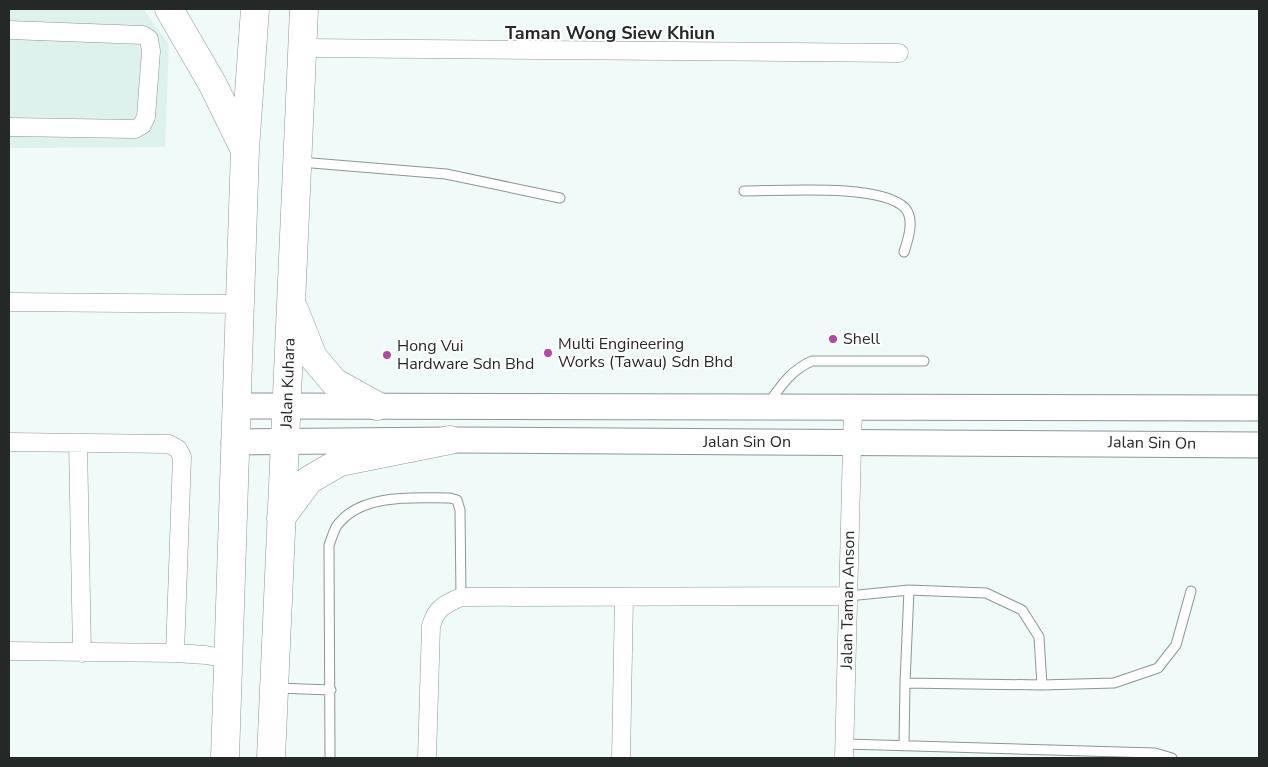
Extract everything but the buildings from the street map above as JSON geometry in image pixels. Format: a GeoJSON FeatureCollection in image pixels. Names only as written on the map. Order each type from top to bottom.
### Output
{"type":"FeatureCollection","features":[{"type":"Feature","properties":{"kind":"main road"},"geometry":{"type":"LineString","coordinates":[[169,9],[212,83],[245,149]]}},
{"type":"Feature","properties":{"kind":"main road"},"geometry":{"type":"LineString","coordinates":[[224,758],[245,149],[255,9]]}},
{"type":"Feature","properties":{"kind":"main road","name":"Jalan Kuhara"},"geometry":{"type":"LineString","coordinates":[[271,758],[304,9]]}},
{"type":"Feature","properties":{"kind":"main road"},"geometry":{"type":"LineString","coordinates":[[291,301],[313,357],[334,382],[377,406]]}},
{"type":"Feature","properties":{"kind":"main road","name":"Jalan Sin On"},"geometry":{"type":"LineString","coordinates":[[236,406],[1259,408]]}},
{"type":"Feature","properties":{"kind":"main road"},"geometry":{"type":"LineString","coordinates":[[281,518],[309,480],[340,462],[450,440]]}},
{"type":"Feature","properties":{"kind":"main road","name":"Jalan Sin On"},"geometry":{"type":"LineString","coordinates":[[234,442],[450,440],[1259,445]]}},
{"type":"Feature","properties":{"kind":"street"},"geometry":{"type":"LineString","coordinates":[[9,30],[143,35],[149,39],[151,51],[146,117],[142,125],[135,129],[9,127]]}},
{"type":"Feature","properties":{"kind":"street"},"geometry":{"type":"LineString","coordinates":[[303,48],[899,53]]}},
{"type":"Feature","properties":{"kind":"street"},"geometry":{"type":"LineString","coordinates":[[9,302],[241,304]]}},
{"type":"Feature","properties":{"kind":"street","name":"Jalan Taman Anson"},"geometry":{"type":"LineString","coordinates":[[845,751],[853,408]]}},
{"type":"Feature","properties":{"kind":"street"},"geometry":{"type":"LineString","coordinates":[[9,442],[169,444],[178,449],[182,457],[175,653]]}},
{"type":"Feature","properties":{"kind":"street"},"geometry":{"type":"LineString","coordinates":[[78,443],[82,653]]}},
{"type":"Feature","properties":{"kind":"street"},"geometry":{"type":"LineString","coordinates":[[427,758],[431,626],[434,615],[442,606],[461,597],[848,596]]}},
{"type":"Feature","properties":{"kind":"street"},"geometry":{"type":"LineString","coordinates":[[621,758],[624,597]]}},
{"type":"Feature","properties":{"kind":"street"},"geometry":{"type":"LineString","coordinates":[[9,651],[175,653],[227,659]]}},
{"type":"Feature","properties":{"kind":"lane"},"geometry":{"type":"LineString","coordinates":[[298,162],[446,174],[560,198]]}},
{"type":"Feature","properties":{"kind":"lane"},"geometry":{"type":"LineString","coordinates":[[744,191],[861,192],[891,198],[906,209],[910,226],[904,252]]}},
{"type":"Feature","properties":{"kind":"lane"},"geometry":{"type":"LineString","coordinates":[[767,406],[789,375],[812,361],[924,361]]}},
{"type":"Feature","properties":{"kind":"lane"},"geometry":{"type":"LineString","coordinates":[[330,758],[329,545],[338,523],[357,509],[376,502],[402,499],[450,498],[457,500],[460,510],[461,597]]}},
{"type":"Feature","properties":{"kind":"lane"},"geometry":{"type":"LineString","coordinates":[[848,596],[909,590],[986,593],[1022,610],[1039,637],[1042,685]]}},
{"type":"Feature","properties":{"kind":"lane"},"geometry":{"type":"LineString","coordinates":[[904,745],[909,590]]}},
{"type":"Feature","properties":{"kind":"lane"},"geometry":{"type":"LineString","coordinates":[[906,683],[1042,685],[1114,683],[1158,668],[1176,645],[1191,591]]}},
{"type":"Feature","properties":{"kind":"lane"},"geometry":{"type":"LineString","coordinates":[[274,688],[331,690]]}},
{"type":"Feature","properties":{"kind":"lane"},"geometry":{"type":"LineString","coordinates":[[845,751],[904,745],[1155,753],[1172,758]]}},
{"type":"Feature","properties":{"kind":"shaded area"},"geometry":{"type":"Polygon","coordinates":[[[9,9],[143,9],[169,44],[165,147],[9,148],[9,9]]]}},
{"type":"Feature","properties":{"kind":"place","name":"Shell"},"geometry":{"type":"Point","coordinates":[833,339]}},
{"type":"Feature","properties":{"kind":"place","name":"Multi Engineering Works (Tawau) Sdn Bhd"},"geometry":{"type":"Point","coordinates":[548,353]}},
{"type":"Feature","properties":{"kind":"place","name":"Hong Vui Hardware Sdn Bhd"},"geometry":{"type":"Point","coordinates":[387,355]}},
{"type":"Feature","properties":{"kind":"district","name":"Taman Wong Siew Khiun"},"geometry":{"type":"Point","coordinates":[610,33]}}]}
